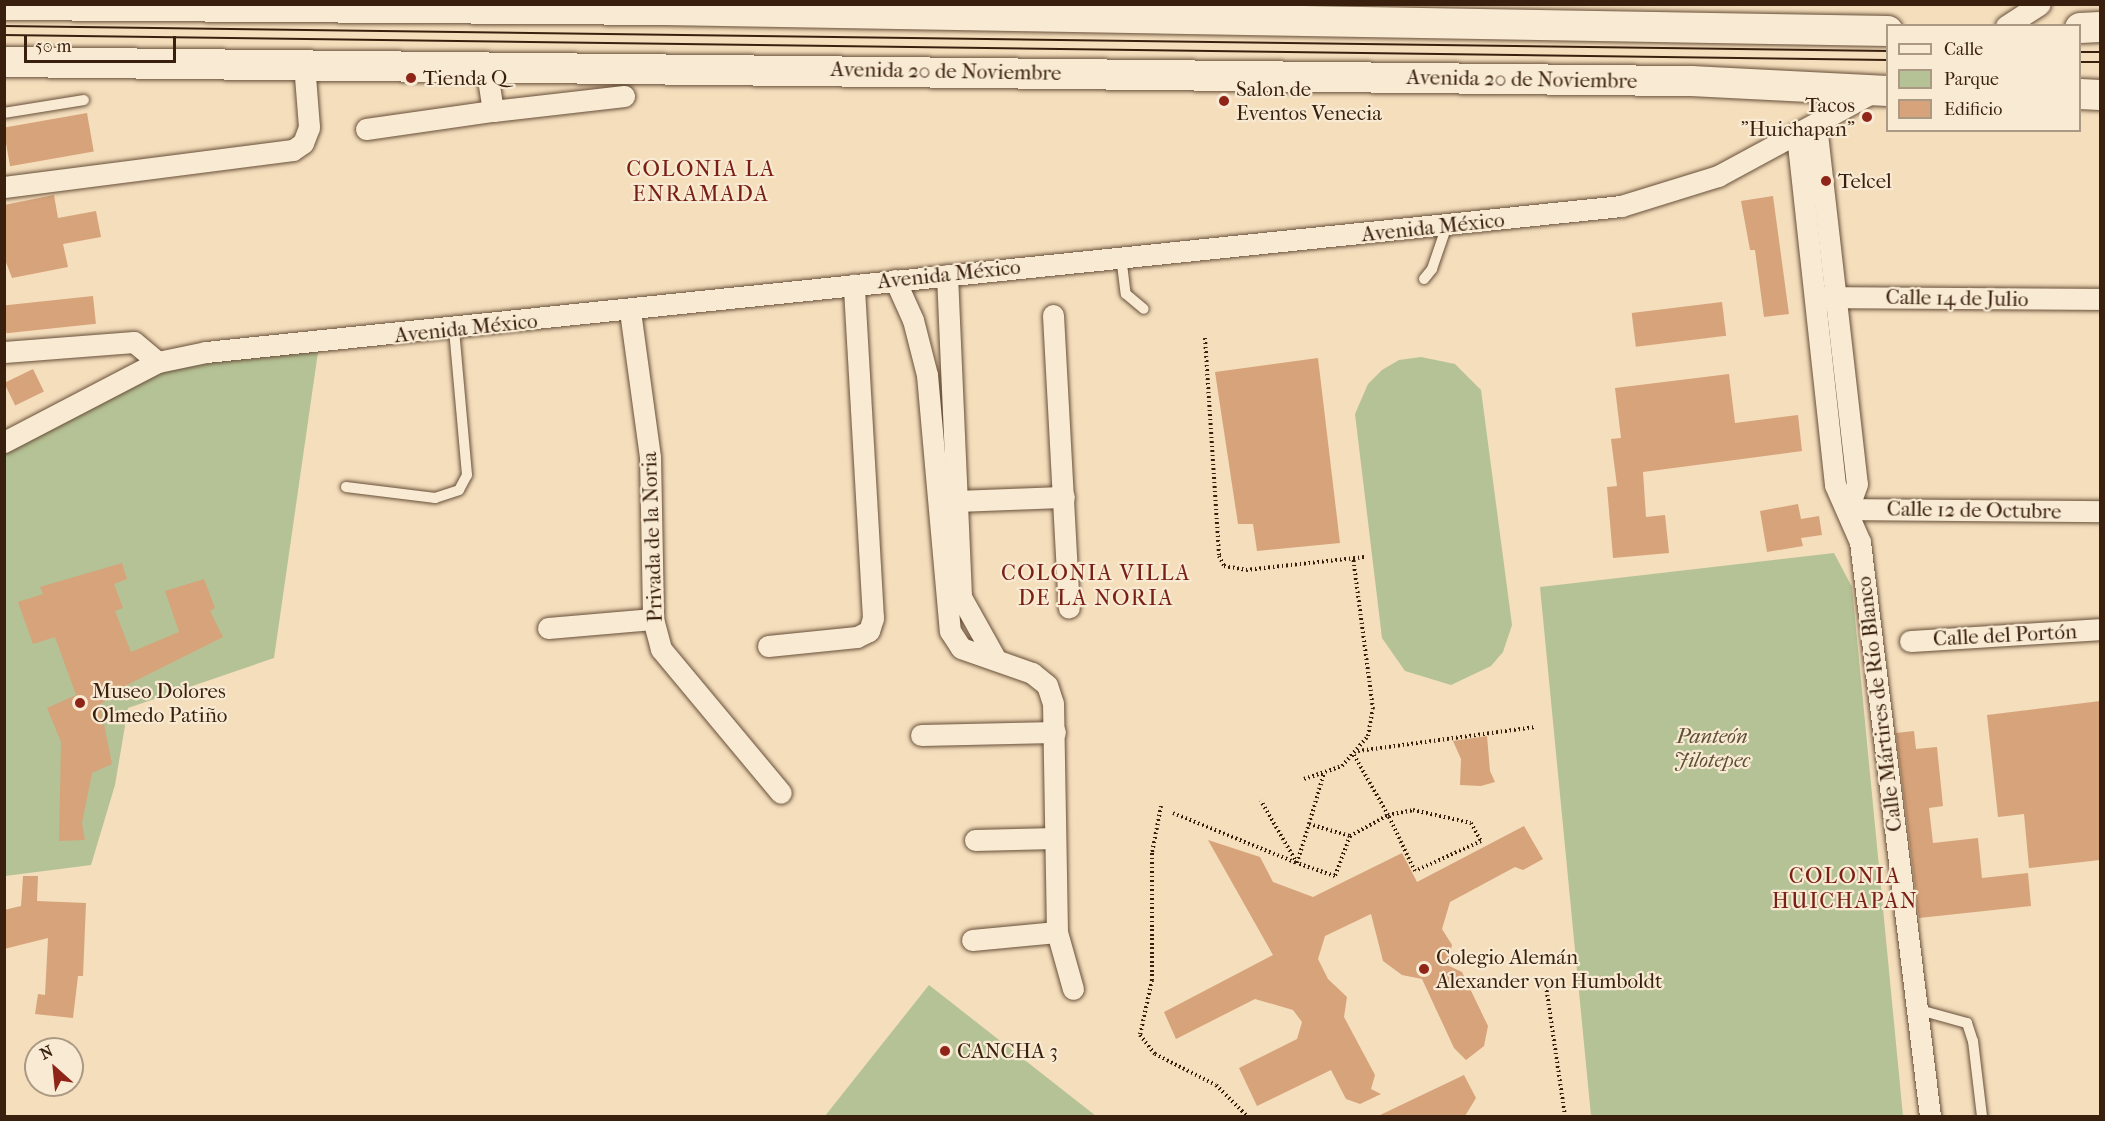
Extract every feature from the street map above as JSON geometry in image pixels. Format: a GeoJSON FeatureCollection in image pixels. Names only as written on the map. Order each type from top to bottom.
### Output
{"type":"FeatureCollection","features":[{"type":"Feature","properties":{"kind":"main road"},"geometry":{"type":"LineString","coordinates":[[18,5],[1339,12],[1886,31]]}},
{"type":"Feature","properties":{"kind":"main road"},"geometry":{"type":"LineString","coordinates":[[2081,28],[2100,27]]}},
{"type":"Feature","properties":{"kind":"main road","name":"Avenida 20 de Noviembre"},"geometry":{"type":"LineString","coordinates":[[4,62],[1691,81],[1883,89]]}},
{"type":"Feature","properties":{"kind":"main road"},"geometry":{"type":"LineString","coordinates":[[2081,94],[2100,95]]}},
{"type":"Feature","properties":{"kind":"street"},"geometry":{"type":"LineString","coordinates":[[2009,24],[2040,4]]}},
{"type":"Feature","properties":{"kind":"street"},"geometry":{"type":"LineString","coordinates":[[4,187],[293,150],[303,143],[309,127],[304,64]]}},
{"type":"Feature","properties":{"kind":"street"},"geometry":{"type":"LineString","coordinates":[[486,66],[493,111]]}},
{"type":"Feature","properties":{"kind":"street","name":"Avenida México"},"geometry":{"type":"LineString","coordinates":[[4,442],[158,362],[206,352],[454,330],[1121,256],[1446,228],[1622,206],[1718,176],[1883,89]]}},
{"type":"Feature","properties":{"kind":"street"},"geometry":{"type":"LineString","coordinates":[[366,129],[624,96]]}},
{"type":"Feature","properties":{"kind":"street"},"geometry":{"type":"LineString","coordinates":[[1806,130],[1823,297],[1857,484],[1848,508]]}},
{"type":"Feature","properties":{"kind":"street"},"geometry":{"type":"LineString","coordinates":[[947,275],[938,374],[950,546],[950,631],[961,648],[993,656],[1047,685],[1055,732],[1057,932],[1073,989]]}},
{"type":"Feature","properties":{"kind":"street"},"geometry":{"type":"LineString","coordinates":[[894,280],[938,374]]}},
{"type":"Feature","properties":{"kind":"street"},"geometry":{"type":"LineString","coordinates":[[768,646],[856,637],[869,631],[873,618],[854,285]]}},
{"type":"Feature","properties":{"kind":"street","name":"Calle 14 de Julio"},"geometry":{"type":"LineString","coordinates":[[1823,297],[2100,300]]}},
{"type":"Feature","properties":{"kind":"street","name":"Privada de la Noria"},"geometry":{"type":"LineString","coordinates":[[630,311],[650,457],[652,619],[661,649],[781,793]]}},
{"type":"Feature","properties":{"kind":"street"},"geometry":{"type":"LineString","coordinates":[[1053,315],[1069,608]]}},
{"type":"Feature","properties":{"kind":"street"},"geometry":{"type":"LineString","coordinates":[[4,352],[134,342],[158,362]]}},
{"type":"Feature","properties":{"kind":"street"},"geometry":{"type":"LineString","coordinates":[[943,450],[954,501],[950,546]]}},
{"type":"Feature","properties":{"kind":"street"},"geometry":{"type":"LineString","coordinates":[[954,501],[1064,497]]}},
{"type":"Feature","properties":{"kind":"street","name":"Calle 12 de Octubre"},"geometry":{"type":"LineString","coordinates":[[1848,508],[2100,511]]}},
{"type":"Feature","properties":{"kind":"street","name":"Calle Mártires de Río Blanco"},"geometry":{"type":"LineString","coordinates":[[1848,508],[1860,542],[1930,1116]]}},
{"type":"Feature","properties":{"kind":"street"},"geometry":{"type":"LineString","coordinates":[[548,628],[652,619]]}},
{"type":"Feature","properties":{"kind":"street","name":"Calle del Portón"},"geometry":{"type":"LineString","coordinates":[[1910,641],[2100,629]]}},
{"type":"Feature","properties":{"kind":"street"},"geometry":{"type":"LineString","coordinates":[[921,735],[1055,732]]}},
{"type":"Feature","properties":{"kind":"street"},"geometry":{"type":"LineString","coordinates":[[975,840],[1055,837]]}},
{"type":"Feature","properties":{"kind":"street"},"geometry":{"type":"LineString","coordinates":[[972,940],[1057,932]]}},
{"type":"Feature","properties":{"kind":"lane"},"geometry":{"type":"LineString","coordinates":[[4,114],[84,100]]}},
{"type":"Feature","properties":{"kind":"lane"},"geometry":{"type":"LineString","coordinates":[[1424,279],[1432,269],[1446,228]]}},
{"type":"Feature","properties":{"kind":"lane"},"geometry":{"type":"LineString","coordinates":[[1121,256],[1126,294],[1144,309]]}},
{"type":"Feature","properties":{"kind":"lane"},"geometry":{"type":"LineString","coordinates":[[346,487],[435,498],[459,490],[467,475],[454,330]]}},
{"type":"Feature","properties":{"kind":"lane"},"geometry":{"type":"LineString","coordinates":[[1916,1009],[1967,1023],[1982,1116]]}},
{"type":"Feature","properties":{"kind":"path"},"geometry":{"type":"LineString","coordinates":[[1204,338],[1218,544],[1224,566],[1246,570],[1364,557]]}},
{"type":"Feature","properties":{"kind":"path"},"geometry":{"type":"LineString","coordinates":[[1304,779],[1342,766],[1356,753],[1368,736],[1373,708],[1353,558]]}},
{"type":"Feature","properties":{"kind":"path"},"geometry":{"type":"LineString","coordinates":[[1356,753],[1535,727]]}},
{"type":"Feature","properties":{"kind":"path"},"geometry":{"type":"LineString","coordinates":[[1173,813],[1335,876],[1350,836],[1388,815],[1413,810],[1444,813],[1471,823],[1481,841],[1415,871],[1388,815],[1356,753]]}},
{"type":"Feature","properties":{"kind":"path"},"geometry":{"type":"LineString","coordinates":[[1297,863],[1325,772]]}},
{"type":"Feature","properties":{"kind":"path"},"geometry":{"type":"LineString","coordinates":[[1261,801],[1297,863]]}},
{"type":"Feature","properties":{"kind":"path"},"geometry":{"type":"LineString","coordinates":[[1161,806],[1152,853],[1152,980],[1140,1035],[1155,1054],[1216,1085],[1247,1116]]}},
{"type":"Feature","properties":{"kind":"path"},"geometry":{"type":"LineString","coordinates":[[1309,824],[1350,836]]}},
{"type":"Feature","properties":{"kind":"path"},"geometry":{"type":"LineString","coordinates":[[1546,986],[1565,1116]]}},
{"type":"Feature","properties":{"kind":"green space"},"geometry":{"type":"Polygon","coordinates":[[[205,349],[318,352],[274,658],[128,708],[115,785],[91,865],[5,876],[5,448],[205,349]]]}},
{"type":"Feature","properties":{"kind":"green space"},"geometry":{"type":"Polygon","coordinates":[[[1421,357],[1455,364],[1481,390],[1512,625],[1503,652],[1491,666],[1451,685],[1405,671],[1382,638],[1355,414],[1368,384],[1382,370],[1399,360],[1421,357]]]}},
{"type":"Feature","properties":{"kind":"green space","name":"Panteón Jilotepec"},"geometry":{"type":"Polygon","coordinates":[[[1834,553],[1852,587],[1903,1116],[1591,1116],[1540,587],[1834,553]]]}},
{"type":"Feature","properties":{"kind":"green space","name":"CANCHA 3"},"geometry":{"type":"Polygon","coordinates":[[[929,985],[1096,1116],[825,1116],[929,985]]]}},
{"type":"Feature","properties":{"kind":"building"},"geometry":{"type":"Polygon","coordinates":[[[87,113],[94,151],[10,166],[4,128],[87,113]]]}},
{"type":"Feature","properties":{"kind":"building"},"geometry":{"type":"Polygon","coordinates":[[[54,195],[58,218],[96,211],[101,237],[63,244],[68,267],[12,278],[4,257],[4,205],[54,195]]]}},
{"type":"Feature","properties":{"kind":"building"},"geometry":{"type":"Polygon","coordinates":[[[1773,196],[1789,314],[1764,317],[1755,250],[1750,250],[1741,201],[1773,196]]]}},
{"type":"Feature","properties":{"kind":"building"},"geometry":{"type":"Polygon","coordinates":[[[93,296],[96,324],[6,333],[4,305],[93,296]]]}},
{"type":"Feature","properties":{"kind":"building"},"geometry":{"type":"Polygon","coordinates":[[[1722,302],[1726,336],[1636,347],[1632,313],[1722,302]]]}},
{"type":"Feature","properties":{"kind":"building"},"geometry":{"type":"Polygon","coordinates":[[[1318,358],[1340,543],[1257,551],[1253,524],[1238,524],[1215,372],[1318,358]]]}},
{"type":"Feature","properties":{"kind":"building"},"geometry":{"type":"Polygon","coordinates":[[[33,369],[44,391],[15,405],[4,383],[33,369]]]}},
{"type":"Feature","properties":{"kind":"building"},"geometry":{"type":"Polygon","coordinates":[[[1729,374],[1735,423],[1798,415],[1802,451],[1643,472],[1646,517],[1665,515],[1669,553],[1613,558],[1607,487],[1617,486],[1611,439],[1621,438],[1615,388],[1729,374]]]}},
{"type":"Feature","properties":{"kind":"building"},"geometry":{"type":"Polygon","coordinates":[[[1798,504],[1801,519],[1819,516],[1822,535],[1801,538],[1803,546],[1767,552],[1760,511],[1798,504]]]}},
{"type":"Feature","properties":{"kind":"building","name":"Museo Dolores Olmedo Patiño"},"geometry":{"type":"Polygon","coordinates":[[[122,563],[127,579],[114,584],[123,608],[115,611],[131,652],[179,632],[165,591],[204,579],[215,608],[210,611],[223,637],[103,697],[105,702],[100,704],[112,764],[92,773],[82,823],[85,840],[59,841],[61,742],[47,708],[76,695],[55,637],[33,644],[18,602],[43,594],[40,587],[122,563]]]}},
{"type":"Feature","properties":{"kind":"building"},"geometry":{"type":"Polygon","coordinates":[[[2100,701],[2100,860],[2029,868],[2024,814],[1998,817],[1987,715],[2100,701]]]}},
{"type":"Feature","properties":{"kind":"building"},"geometry":{"type":"Polygon","coordinates":[[[1914,731],[1916,749],[1937,747],[1943,806],[1929,808],[1933,843],[1978,838],[1982,878],[2028,873],[2031,906],[1919,918],[1896,733],[1914,731]]]}},
{"type":"Feature","properties":{"kind":"building"},"geometry":{"type":"Polygon","coordinates":[[[1487,736],[1490,771],[1495,782],[1481,786],[1460,785],[1461,759],[1453,741],[1487,736]]]}},
{"type":"Feature","properties":{"kind":"building","name":"Colegio Alemán Alexander von Humboldt"},"geometry":{"type":"Polygon","coordinates":[[[1524,826],[1543,859],[1523,870],[1515,867],[1450,902],[1442,929],[1452,945],[1447,965],[1462,972],[1488,1026],[1484,1046],[1466,1060],[1454,1048],[1422,979],[1402,975],[1383,961],[1371,914],[1325,936],[1318,959],[1328,979],[1347,997],[1344,1017],[1375,1075],[1371,1089],[1381,1094],[1360,1104],[1346,1099],[1331,1070],[1257,1106],[1239,1068],[1297,1039],[1302,1022],[1293,1010],[1255,999],[1176,1039],[1164,1012],[1273,955],[1208,840],[1260,857],[1273,882],[1313,897],[1402,853],[1417,882],[1524,826]]]}},
{"type":"Feature","properties":{"kind":"building"},"geometry":{"type":"Polygon","coordinates":[[[23,876],[38,876],[37,901],[86,903],[83,976],[78,976],[73,1018],[35,1014],[38,994],[45,995],[48,938],[4,949],[4,910],[21,906],[23,876]]]}},
{"type":"Feature","properties":{"kind":"building"},"geometry":{"type":"Polygon","coordinates":[[[1464,1075],[1476,1098],[1465,1116],[1378,1116],[1464,1075]]]}},
{"type":"Feature","properties":{"kind":"tram line"},"geometry":{"type":"LineString","coordinates":[[4,26],[1886,51]]}},
{"type":"Feature","properties":{"kind":"tram line"},"geometry":{"type":"LineString","coordinates":[[4,35],[1886,60]]}},
{"type":"Feature","properties":{"kind":"tram line"},"geometry":{"type":"LineString","coordinates":[[2081,52],[2100,52]]}},
{"type":"Feature","properties":{"kind":"tram line"},"geometry":{"type":"LineString","coordinates":[[2081,62],[2100,62]]}},
{"type":"Feature","properties":{"kind":"place","name":"Tienda Q"},"geometry":{"type":"Point","coordinates":[411,78]}},
{"type":"Feature","properties":{"kind":"place","name":"Salon de Eventos Venecia"},"geometry":{"type":"Point","coordinates":[1224,101]}},
{"type":"Feature","properties":{"kind":"place","name":"Tacos \"Huichapan\""},"geometry":{"type":"Point","coordinates":[1867,117]}},
{"type":"Feature","properties":{"kind":"place","name":"Telcel"},"geometry":{"type":"Point","coordinates":[1826,181]}},
{"type":"Feature","properties":{"kind":"place","name":"Museo Dolores Olmedo Patiño"},"geometry":{"type":"Point","coordinates":[80,703]}},
{"type":"Feature","properties":{"kind":"place","name":"Colegio Alemán Alexander von Humboldt"},"geometry":{"type":"Point","coordinates":[1424,969]}},
{"type":"Feature","properties":{"kind":"place","name":"CANCHA 3"},"geometry":{"type":"Point","coordinates":[945,1051]}},
{"type":"Feature","properties":{"kind":"district","name":"COLONIA LA ENRAMADA"},"geometry":{"type":"Point","coordinates":[701,182]}},
{"type":"Feature","properties":{"kind":"district","name":"COLONIA VILLA DE LA NORIA"},"geometry":{"type":"Point","coordinates":[1096,586]}},
{"type":"Feature","properties":{"kind":"district","name":"COLONIA HUICHAPAN"},"geometry":{"type":"Point","coordinates":[1845,888]}}]}
